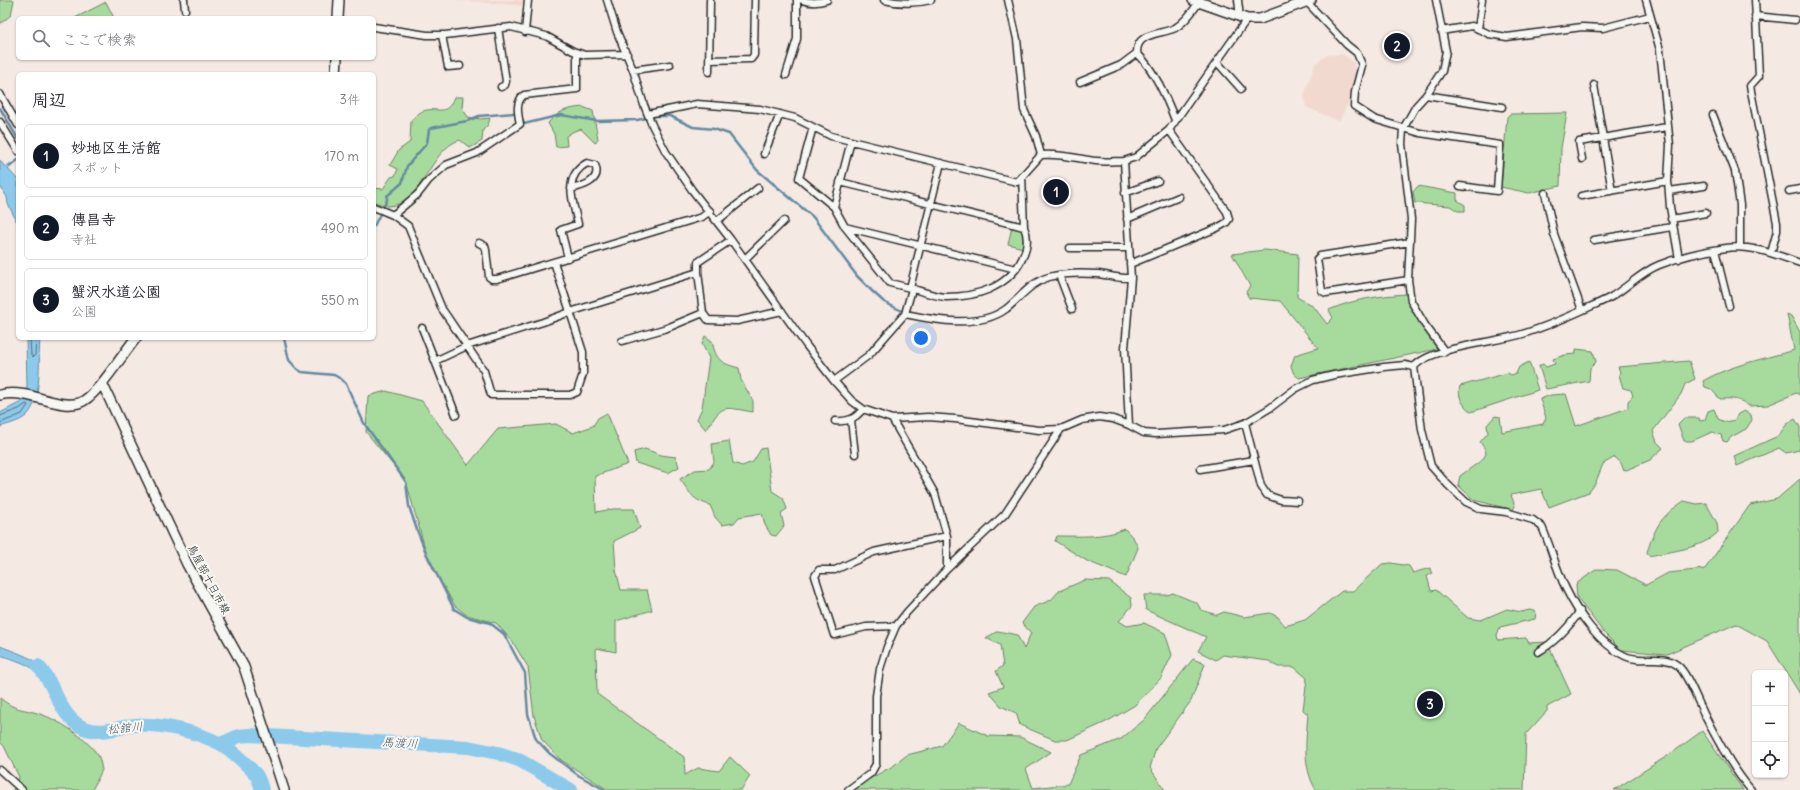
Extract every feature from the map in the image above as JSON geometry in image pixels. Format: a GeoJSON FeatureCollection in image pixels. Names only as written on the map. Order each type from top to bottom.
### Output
{"type":"FeatureCollection","features":[{"type":"Feature","properties":{"kind":"main road"},"geometry":{"type":"LineString","coordinates":[[338,16],[339,0]]}},
{"type":"Feature","properties":{"kind":"main road"},"geometry":{"type":"LineString","coordinates":[[1196,1],[1243,19],[1260,20],[1309,1]]}},
{"type":"Feature","properties":{"kind":"main road"},"geometry":{"type":"LineString","coordinates":[[336,72],[337,60]]}},
{"type":"Feature","properties":{"kind":"main road"},"geometry":{"type":"LineString","coordinates":[[0,395],[20,394],[64,404],[80,403],[88,399],[102,383],[134,340]]}},
{"type":"Feature","properties":{"kind":"main road","name":"鳥屋部十日市線"},"geometry":{"type":"LineString","coordinates":[[102,383],[187,564],[244,667],[284,790]]}},
{"type":"Feature","properties":{"kind":"street"},"geometry":{"type":"LineString","coordinates":[[184,0],[185,10]]}},
{"type":"Feature","properties":{"kind":"street"},"geometry":{"type":"LineString","coordinates":[[525,32],[528,0]]}},
{"type":"Feature","properties":{"kind":"street"},"geometry":{"type":"LineString","coordinates":[[607,0],[617,32],[627,54],[648,114],[666,152],[692,190],[717,221],[834,381],[852,401],[863,409],[892,419],[928,417],[1039,430],[1061,429],[1082,420],[1099,417],[1113,419],[1144,433],[1156,434],[1224,430],[1245,423],[1270,408],[1295,389],[1313,380],[1384,367],[1405,365],[1414,367]]}},
{"type":"Feature","properties":{"kind":"street"},"geometry":{"type":"LineString","coordinates":[[709,72],[710,0]]}},
{"type":"Feature","properties":{"kind":"street"},"geometry":{"type":"LineString","coordinates":[[709,60],[751,59],[754,55],[755,0]]}},
{"type":"Feature","properties":{"kind":"street"},"geometry":{"type":"LineString","coordinates":[[786,75],[797,39],[796,0]]}},
{"type":"Feature","properties":{"kind":"street"},"geometry":{"type":"LineString","coordinates":[[802,0],[808,2],[820,2],[827,0]]}},
{"type":"Feature","properties":{"kind":"street"},"geometry":{"type":"LineString","coordinates":[[884,0],[899,4],[918,3],[932,0]]}},
{"type":"Feature","properties":{"kind":"street"},"geometry":{"type":"LineString","coordinates":[[1008,0],[1017,39],[1024,110],[1036,136],[1041,155]]}},
{"type":"Feature","properties":{"kind":"street"},"geometry":{"type":"LineString","coordinates":[[648,114],[697,104],[760,109],[795,118],[831,136],[1017,182],[1041,155],[1049,154],[1097,162],[1124,161],[1136,156],[1169,130],[1217,62],[1243,19],[1238,0]]}},
{"type":"Feature","properties":{"kind":"street"},"geometry":{"type":"LineString","coordinates":[[1436,0],[1446,52],[1442,71],[1426,96],[1416,106],[1403,129],[1402,144],[1411,219],[1408,280],[1411,301],[1425,325],[1445,352]]}},
{"type":"Feature","properties":{"kind":"street"},"geometry":{"type":"LineString","coordinates":[[1478,29],[1482,0]]}},
{"type":"Feature","properties":{"kind":"street"},"geometry":{"type":"LineString","coordinates":[[1646,0],[1660,50],[1670,145],[1668,181],[1671,219],[1679,259]]}},
{"type":"Feature","properties":{"kind":"street"},"geometry":{"type":"LineString","coordinates":[[1754,0],[1759,76],[1750,86],[1777,223],[1777,231],[1771,253]]}},
{"type":"Feature","properties":{"kind":"street"},"geometry":{"type":"LineString","coordinates":[[1175,120],[1162,89],[1142,58],[1137,54],[1136,47],[1141,40],[1151,34],[1176,27],[1193,11],[1196,1]]}},
{"type":"Feature","properties":{"kind":"street"},"geometry":{"type":"LineString","coordinates":[[1309,1],[1347,45],[1357,53],[1362,65],[1355,92],[1354,106],[1374,119],[1403,129],[1500,145],[1497,191],[1460,186]]}},
{"type":"Feature","properties":{"kind":"street"},"geometry":{"type":"LineString","coordinates":[[1441,31],[1472,26],[1489,34],[1507,37],[1582,27],[1603,28],[1650,16]]}},
{"type":"Feature","properties":{"kind":"street"},"geometry":{"type":"LineString","coordinates":[[1754,16],[1794,20]]}},
{"type":"Feature","properties":{"kind":"street"},"geometry":{"type":"LineString","coordinates":[[376,27],[427,36],[510,27],[525,32],[546,36],[577,53],[585,55],[627,54]]}},
{"type":"Feature","properties":{"kind":"street"},"geometry":{"type":"LineString","coordinates":[[498,28],[506,81],[505,85],[501,87]]}},
{"type":"Feature","properties":{"kind":"street"},"geometry":{"type":"LineString","coordinates":[[442,35],[448,67],[460,66]]}},
{"type":"Feature","properties":{"kind":"street"},"geometry":{"type":"LineString","coordinates":[[393,215],[410,202],[429,180],[446,165],[476,153],[520,124],[518,104],[519,100],[524,95],[576,89],[577,53]]}},
{"type":"Feature","properties":{"kind":"street"},"geometry":{"type":"LineString","coordinates":[[1080,82],[1121,65],[1137,54]]}},
{"type":"Feature","properties":{"kind":"street"},"geometry":{"type":"LineString","coordinates":[[1217,62],[1241,88]]}},
{"type":"Feature","properties":{"kind":"street"},"geometry":{"type":"LineString","coordinates":[[633,70],[670,65]]}},
{"type":"Feature","properties":{"kind":"street"},"geometry":{"type":"LineString","coordinates":[[1594,85],[1612,190]]}},
{"type":"Feature","properties":{"kind":"street"},"geometry":{"type":"LineString","coordinates":[[0,94],[16,121]]}},
{"type":"Feature","properties":{"kind":"street"},"geometry":{"type":"LineString","coordinates":[[1426,96],[1502,107]]}},
{"type":"Feature","properties":{"kind":"street"},"geometry":{"type":"LineString","coordinates":[[764,154],[780,114]]}},
{"type":"Feature","properties":{"kind":"street"},"geometry":{"type":"LineString","coordinates":[[1713,115],[1735,171],[1740,205],[1740,247]]}},
{"type":"Feature","properties":{"kind":"street"},"geometry":{"type":"LineString","coordinates":[[0,122],[16,147]]}},
{"type":"Feature","properties":{"kind":"street"},"geometry":{"type":"LineString","coordinates":[[812,127],[800,178],[834,207],[845,227],[890,283],[945,297],[978,294],[992,289],[1016,270],[1026,250],[1027,233],[1024,227],[1022,176]]}},
{"type":"Feature","properties":{"kind":"street"},"geometry":{"type":"LineString","coordinates":[[1582,159],[1579,142],[1667,127]]}},
{"type":"Feature","properties":{"kind":"street"},"geometry":{"type":"LineString","coordinates":[[1130,264],[1217,228],[1226,223],[1229,219],[1227,212],[1169,130]]}},
{"type":"Feature","properties":{"kind":"street"},"geometry":{"type":"LineString","coordinates":[[834,207],[851,141]]}},
{"type":"Feature","properties":{"kind":"street"},"geometry":{"type":"LineString","coordinates":[[1124,161],[1130,264],[1125,348],[1129,425]]}},
{"type":"Feature","properties":{"kind":"street"},"geometry":{"type":"LineString","coordinates":[[568,258],[561,230],[578,224],[571,189],[573,176],[579,168],[587,163],[595,165],[597,170],[596,175],[591,182],[571,189]]}},
{"type":"Feature","properties":{"kind":"street"},"geometry":{"type":"LineString","coordinates":[[834,381],[869,355],[905,314],[941,163]]}},
{"type":"Feature","properties":{"kind":"street"},"geometry":{"type":"LineString","coordinates":[[1125,194],[1158,181]]}},
{"type":"Feature","properties":{"kind":"street"},"geometry":{"type":"LineString","coordinates":[[1582,196],[1668,181]]}},
{"type":"Feature","properties":{"kind":"street"},"geometry":{"type":"LineString","coordinates":[[840,182],[931,203],[1024,227]]}},
{"type":"Feature","properties":{"kind":"street"},"geometry":{"type":"LineString","coordinates":[[1669,191],[1704,186]]}},
{"type":"Feature","properties":{"kind":"street"},"geometry":{"type":"LineString","coordinates":[[717,221],[758,188]]}},
{"type":"Feature","properties":{"kind":"street"},"geometry":{"type":"LineString","coordinates":[[1789,190],[1800,189]]}},
{"type":"Feature","properties":{"kind":"street"},"geometry":{"type":"LineString","coordinates":[[1545,193],[1554,234],[1582,310]]}},
{"type":"Feature","properties":{"kind":"street"},"geometry":{"type":"LineString","coordinates":[[1127,219],[1179,196]]}},
{"type":"Feature","properties":{"kind":"street"},"geometry":{"type":"LineString","coordinates":[[376,209],[393,215],[408,226],[442,309],[484,371],[491,395],[570,395],[577,392],[583,374],[583,352],[554,262]]}},
{"type":"Feature","properties":{"kind":"street"},"geometry":{"type":"LineString","coordinates":[[479,243],[485,246],[488,273],[492,279],[568,258],[702,217],[710,212]]}},
{"type":"Feature","properties":{"kind":"street"},"geometry":{"type":"LineString","coordinates":[[1671,219],[1706,213]]}},
{"type":"Feature","properties":{"kind":"street"},"geometry":{"type":"LineString","coordinates":[[745,259],[784,221]]}},
{"type":"Feature","properties":{"kind":"street"},"geometry":{"type":"LineString","coordinates":[[845,227],[1016,270]]}},
{"type":"Feature","properties":{"kind":"street"},"geometry":{"type":"LineString","coordinates":[[1594,240],[1672,227]]}},
{"type":"Feature","properties":{"kind":"street"},"geometry":{"type":"LineString","coordinates":[[731,240],[698,262],[703,313],[708,320],[738,321],[782,311]]}},
{"type":"Feature","properties":{"kind":"street"},"geometry":{"type":"LineString","coordinates":[[1408,280],[1326,293],[1322,291],[1317,259],[1320,256],[1410,242]]}},
{"type":"Feature","properties":{"kind":"street"},"geometry":{"type":"LineString","coordinates":[[1751,790],[1737,771],[1706,718],[1684,672],[1677,665],[1665,659],[1627,658],[1610,648],[1593,629],[1580,612],[1566,588],[1542,527],[1533,520],[1506,512],[1481,509],[1466,502],[1448,485],[1432,466],[1422,430],[1414,367],[1419,361],[1445,352],[1491,340],[1518,335],[1582,310],[1607,299],[1626,288],[1643,273],[1659,265],[1679,259],[1715,250],[1740,247],[1771,253],[1800,263]]}},
{"type":"Feature","properties":{"kind":"street"},"geometry":{"type":"LineString","coordinates":[[1070,248],[1129,248]]}},
{"type":"Feature","properties":{"kind":"street"},"geometry":{"type":"LineString","coordinates":[[1715,250],[1729,306]]}},
{"type":"Feature","properties":{"kind":"street"},"geometry":{"type":"LineString","coordinates":[[435,361],[467,346],[698,272]]}},
{"type":"Feature","properties":{"kind":"street"},"geometry":{"type":"LineString","coordinates":[[905,314],[943,322],[983,319],[1004,311],[1033,284],[1059,274],[1096,274],[1120,279],[1130,278]]}},
{"type":"Feature","properties":{"kind":"street"},"geometry":{"type":"LineString","coordinates":[[1059,274],[1072,309]]}},
{"type":"Feature","properties":{"kind":"street"},"geometry":{"type":"LineString","coordinates":[[622,341],[667,328],[703,313]]}},
{"type":"Feature","properties":{"kind":"street"},"geometry":{"type":"LineString","coordinates":[[422,328],[456,415]]}},
{"type":"Feature","properties":{"kind":"street"},"geometry":{"type":"LineString","coordinates":[[835,421],[844,422],[851,420],[863,409]]}},
{"type":"Feature","properties":{"kind":"street"},"geometry":{"type":"LineString","coordinates":[[892,419],[935,494],[947,536],[947,569]]}},
{"type":"Feature","properties":{"kind":"street"},"geometry":{"type":"LineString","coordinates":[[851,420],[855,454]]}},
{"type":"Feature","properties":{"kind":"street"},"geometry":{"type":"LineString","coordinates":[[1245,423],[1261,486],[1267,495],[1281,500],[1298,501]]}},
{"type":"Feature","properties":{"kind":"street"},"geometry":{"type":"LineString","coordinates":[[848,790],[872,772],[876,764],[876,696],[880,669],[896,626],[947,569],[1005,514],[1061,429]]}},
{"type":"Feature","properties":{"kind":"street"},"geometry":{"type":"LineString","coordinates":[[1200,469],[1254,460]]}},
{"type":"Feature","properties":{"kind":"street"},"geometry":{"type":"LineString","coordinates":[[896,626],[866,628],[834,635],[816,576],[819,570],[835,570],[874,552],[947,536]]}},
{"type":"Feature","properties":{"kind":"street"},"geometry":{"type":"LineString","coordinates":[[1538,652],[1548,646],[1573,623],[1580,612]]}},
{"type":"Feature","properties":{"kind":"street"},"geometry":{"type":"LineString","coordinates":[[0,770],[22,790]]}},
{"type":"Feature","properties":{"kind":"shaded area"},"geometry":{"type":"Polygon","coordinates":[[[454,0],[525,0],[525,6],[454,0]]]}},
{"type":"Feature","properties":{"kind":"shaded area"},"geometry":{"type":"Polygon","coordinates":[[[1343,54],[1354,63],[1355,77],[1351,98],[1339,121],[1306,107],[1304,95],[1315,64],[1327,55],[1343,54]]]}},
{"type":"Feature","properties":{"kind":"green space"},"geometry":{"type":"Polygon","coordinates":[[[0,0],[14,0],[11,15],[0,24],[0,0]]]}},
{"type":"Feature","properties":{"kind":"green space"},"geometry":{"type":"Polygon","coordinates":[[[106,2],[113,16],[79,16],[106,2]]]}},
{"type":"Feature","properties":{"kind":"green space"},"geometry":{"type":"Polygon","coordinates":[[[454,97],[463,97],[462,108],[468,117],[480,119],[490,118],[488,125],[483,130],[482,141],[470,148],[460,140],[450,145],[433,164],[418,187],[410,196],[400,203],[389,206],[376,203],[376,188],[383,189],[391,177],[395,176],[398,169],[390,165],[399,150],[410,142],[411,120],[423,111],[442,110],[448,107],[454,97]]]}},
{"type":"Feature","properties":{"kind":"green space"},"geometry":{"type":"Polygon","coordinates":[[[583,107],[593,111],[598,139],[595,143],[581,129],[566,136],[567,146],[556,147],[554,134],[548,123],[556,115],[564,111],[583,107]]]}},
{"type":"Feature","properties":{"kind":"green space"},"geometry":{"type":"Polygon","coordinates":[[[1567,113],[1561,148],[1560,186],[1529,193],[1501,187],[1507,117],[1510,114],[1567,113]]]}},
{"type":"Feature","properties":{"kind":"green space"},"geometry":{"type":"Polygon","coordinates":[[[1418,186],[1457,193],[1457,200],[1465,205],[1465,211],[1458,211],[1450,206],[1415,203],[1413,192],[1418,186]]]}},
{"type":"Feature","properties":{"kind":"green space"},"geometry":{"type":"Polygon","coordinates":[[[1012,227],[1020,229],[1023,232],[1023,248],[1008,244],[1012,227]]]}},
{"type":"Feature","properties":{"kind":"green space"},"geometry":{"type":"Polygon","coordinates":[[[1265,250],[1298,254],[1297,297],[1314,307],[1327,324],[1333,318],[1329,310],[1338,306],[1367,299],[1406,294],[1437,349],[1299,378],[1294,374],[1291,366],[1295,355],[1318,348],[1280,301],[1249,298],[1246,292],[1250,286],[1232,254],[1265,250]]]}},
{"type":"Feature","properties":{"kind":"green space"},"geometry":{"type":"Polygon","coordinates":[[[1787,314],[1791,316],[1800,332],[1800,395],[1796,393],[1768,405],[1749,406],[1736,400],[1720,399],[1711,389],[1705,387],[1703,381],[1713,375],[1747,363],[1794,350],[1787,314]]]}},
{"type":"Feature","properties":{"kind":"green space"},"geometry":{"type":"Polygon","coordinates":[[[705,336],[712,341],[715,353],[720,360],[739,368],[741,380],[753,401],[753,412],[729,408],[725,409],[716,415],[706,430],[697,419],[702,408],[709,358],[702,344],[705,336]]]}},
{"type":"Feature","properties":{"kind":"green space"},"geometry":{"type":"Polygon","coordinates":[[[1576,349],[1593,351],[1596,362],[1590,368],[1589,381],[1546,389],[1539,366],[1543,364],[1546,367],[1555,364],[1553,359],[1565,355],[1576,354],[1576,349]]]}},
{"type":"Feature","properties":{"kind":"green space"},"geometry":{"type":"Polygon","coordinates":[[[1689,361],[1695,379],[1685,384],[1681,394],[1653,431],[1657,442],[1663,448],[1650,460],[1624,471],[1621,463],[1615,457],[1603,464],[1595,484],[1589,492],[1549,507],[1541,489],[1511,495],[1515,506],[1513,510],[1474,500],[1458,485],[1460,476],[1482,460],[1486,454],[1485,449],[1480,442],[1488,433],[1487,425],[1495,416],[1500,417],[1502,432],[1543,424],[1546,418],[1540,399],[1551,395],[1566,394],[1576,426],[1628,408],[1628,401],[1633,396],[1631,390],[1623,388],[1618,367],[1689,361]]]}},
{"type":"Feature","properties":{"kind":"green space"},"geometry":{"type":"Polygon","coordinates":[[[1529,362],[1538,390],[1471,412],[1465,407],[1459,393],[1460,386],[1508,373],[1511,375],[1516,374],[1519,367],[1529,362]]]}},
{"type":"Feature","properties":{"kind":"green space"},"geometry":{"type":"Polygon","coordinates":[[[386,391],[422,401],[468,465],[498,429],[556,424],[573,433],[593,426],[598,418],[607,413],[628,464],[595,476],[596,512],[613,509],[634,509],[640,528],[614,541],[616,570],[621,590],[647,590],[652,610],[616,621],[616,652],[596,648],[597,694],[684,757],[685,775],[698,768],[719,771],[730,757],[750,776],[741,790],[608,790],[561,760],[542,740],[534,716],[528,667],[512,641],[496,623],[467,615],[455,606],[428,559],[406,481],[366,432],[368,396],[386,391]]]}},
{"type":"Feature","properties":{"kind":"green space"},"geometry":{"type":"Polygon","coordinates":[[[1714,409],[1718,419],[1725,422],[1735,420],[1738,414],[1744,411],[1751,415],[1752,420],[1746,429],[1731,437],[1727,442],[1723,441],[1721,435],[1712,432],[1692,441],[1684,441],[1678,424],[1684,418],[1699,418],[1700,421],[1705,420],[1708,411],[1714,409]]]}},
{"type":"Feature","properties":{"kind":"green space"},"geometry":{"type":"Polygon","coordinates":[[[1795,419],[1800,427],[1800,451],[1786,453],[1779,448],[1737,466],[1734,456],[1778,436],[1787,424],[1795,419]]]}},
{"type":"Feature","properties":{"kind":"green space"},"geometry":{"type":"Polygon","coordinates":[[[729,441],[733,463],[742,466],[753,462],[761,449],[766,448],[772,491],[783,498],[787,509],[781,513],[784,526],[776,536],[771,535],[765,525],[762,513],[739,517],[734,523],[722,525],[715,517],[710,505],[695,498],[680,479],[695,470],[709,469],[714,462],[712,444],[729,441]]]}},
{"type":"Feature","properties":{"kind":"green space"},"geometry":{"type":"Polygon","coordinates":[[[645,449],[661,455],[676,457],[679,467],[668,473],[636,463],[634,452],[645,449]]]}},
{"type":"Feature","properties":{"kind":"green space"},"geometry":{"type":"Polygon","coordinates":[[[1800,479],[1800,694],[1788,675],[1788,670],[1785,670],[1767,641],[1736,624],[1667,654],[1621,650],[1604,633],[1577,598],[1576,584],[1597,569],[1617,570],[1646,585],[1668,573],[1705,569],[1750,505],[1777,499],[1800,479]]]}},
{"type":"Feature","properties":{"kind":"green space"},"geometry":{"type":"Polygon","coordinates":[[[1684,501],[1697,504],[1706,503],[1717,523],[1718,532],[1711,538],[1695,546],[1649,556],[1647,552],[1656,529],[1669,512],[1684,501]]]}},
{"type":"Feature","properties":{"kind":"green space"},"geometry":{"type":"Polygon","coordinates":[[[1125,529],[1134,539],[1138,548],[1126,577],[1087,561],[1055,541],[1057,536],[1100,535],[1125,529]]]}},
{"type":"Feature","properties":{"kind":"green space"},"geometry":{"type":"Polygon","coordinates":[[[1391,563],[1409,566],[1413,573],[1430,568],[1433,573],[1427,576],[1431,591],[1436,590],[1468,618],[1481,620],[1507,609],[1521,612],[1530,610],[1536,612],[1535,619],[1500,627],[1497,635],[1498,640],[1526,638],[1529,643],[1547,642],[1571,694],[1547,707],[1547,711],[1526,734],[1524,790],[1316,790],[1309,772],[1306,753],[1308,714],[1303,710],[1307,678],[1294,667],[1278,667],[1269,661],[1223,655],[1216,660],[1198,651],[1206,637],[1146,610],[1144,595],[1167,595],[1173,593],[1197,603],[1201,610],[1217,615],[1224,612],[1244,617],[1270,613],[1278,617],[1285,626],[1305,620],[1342,591],[1353,591],[1382,564],[1391,563]]]}},
{"type":"Feature","properties":{"kind":"green space"},"geometry":{"type":"Polygon","coordinates":[[[1085,580],[1109,581],[1131,598],[1132,606],[1119,621],[1127,626],[1144,623],[1165,633],[1172,655],[1161,678],[1135,705],[1108,721],[1067,740],[1055,740],[1020,725],[1016,713],[1001,706],[989,692],[1003,687],[996,671],[1003,666],[1000,645],[986,638],[998,631],[1017,635],[1024,649],[1031,633],[1022,623],[1034,607],[1051,600],[1059,591],[1085,580]]]}},
{"type":"Feature","properties":{"kind":"green space"},"geometry":{"type":"Polygon","coordinates":[[[1193,659],[1205,664],[1191,701],[1156,748],[1150,768],[1165,790],[849,790],[893,766],[907,755],[942,746],[959,723],[988,736],[1020,737],[1051,752],[1026,769],[1033,788],[1068,784],[1081,755],[1121,739],[1144,720],[1193,659]]]}},
{"type":"Feature","properties":{"kind":"green space"},"geometry":{"type":"Polygon","coordinates":[[[0,698],[10,705],[40,714],[64,725],[87,742],[98,755],[102,770],[92,790],[13,790],[19,777],[4,746],[0,742],[0,698]]]}},
{"type":"Feature","properties":{"kind":"green space"},"geometry":{"type":"Polygon","coordinates":[[[1702,731],[1743,790],[1614,790],[1672,753],[1702,731]]]}},
{"type":"Feature","properties":{"kind":"water"},"geometry":{"type":"Polygon","coordinates":[[[0,160],[5,167],[11,163],[13,165],[8,169],[16,178],[16,220],[8,204],[7,197],[0,186],[0,160]]]}},
{"type":"Feature","properties":{"kind":"water"},"geometry":{"type":"Polygon","coordinates":[[[26,340],[40,340],[39,380],[35,401],[26,416],[0,427],[0,413],[23,401],[27,386],[26,340]]]}},
{"type":"Feature","properties":{"kind":"water"},"geometry":{"type":"Polygon","coordinates":[[[0,646],[37,662],[50,672],[55,679],[46,682],[37,671],[26,664],[0,655],[0,646]]]}},
{"type":"Feature","properties":{"kind":"waterway"},"geometry":{"type":"LineString","coordinates":[[0,108],[16,136]]}},
{"type":"Feature","properties":{"kind":"waterway"},"geometry":{"type":"LineString","coordinates":[[376,222],[387,200],[387,196],[402,183],[407,166],[427,143],[429,130],[431,128],[467,121],[479,116],[514,113],[517,116]]}},
{"type":"Feature","properties":{"kind":"waterway"},"geometry":{"type":"LineString","coordinates":[[522,121],[524,124],[561,115],[597,121],[637,120],[656,116],[670,116],[693,127],[714,129],[729,134],[757,170],[813,217],[857,276],[884,302],[902,311]]}},
{"type":"Feature","properties":{"kind":"waterway"},"geometry":{"type":"LineString","coordinates":[[10,166],[16,162]]}},
{"type":"Feature","properties":{"kind":"waterway"},"geometry":{"type":"LineString","coordinates":[[284,340],[289,360],[297,369],[302,372],[334,375],[346,384],[364,423],[406,482],[409,506],[417,530],[427,555],[454,609],[467,617],[490,623],[504,634],[525,673],[528,714],[536,739],[549,753],[578,775],[605,790]]}},
{"type":"Feature","properties":{"kind":"waterway","name":"松舘川"},"geometry":{"type":"LineString","coordinates":[[38,666],[44,673],[63,709],[69,717],[84,728],[103,731],[135,725],[156,725],[190,732],[221,744],[240,758],[257,776],[262,790]]}},
{"type":"Feature","properties":{"kind":"waterway","name":"馬渡川"},"geometry":{"type":"LineString","coordinates":[[221,744],[239,736],[249,735],[468,747],[498,753],[519,760],[571,790]]}},
{"type":"Feature","properties":{"kind":"place","name":"傳昌寺"},"geometry":{"type":"Point","coordinates":[1397,46]}},
{"type":"Feature","properties":{"kind":"place","name":"妙地区生活館"},"geometry":{"type":"Point","coordinates":[1056,192]}},
{"type":"Feature","properties":{"kind":"place","name":"蟹沢水道公園"},"geometry":{"type":"Point","coordinates":[1430,704]}}]}
